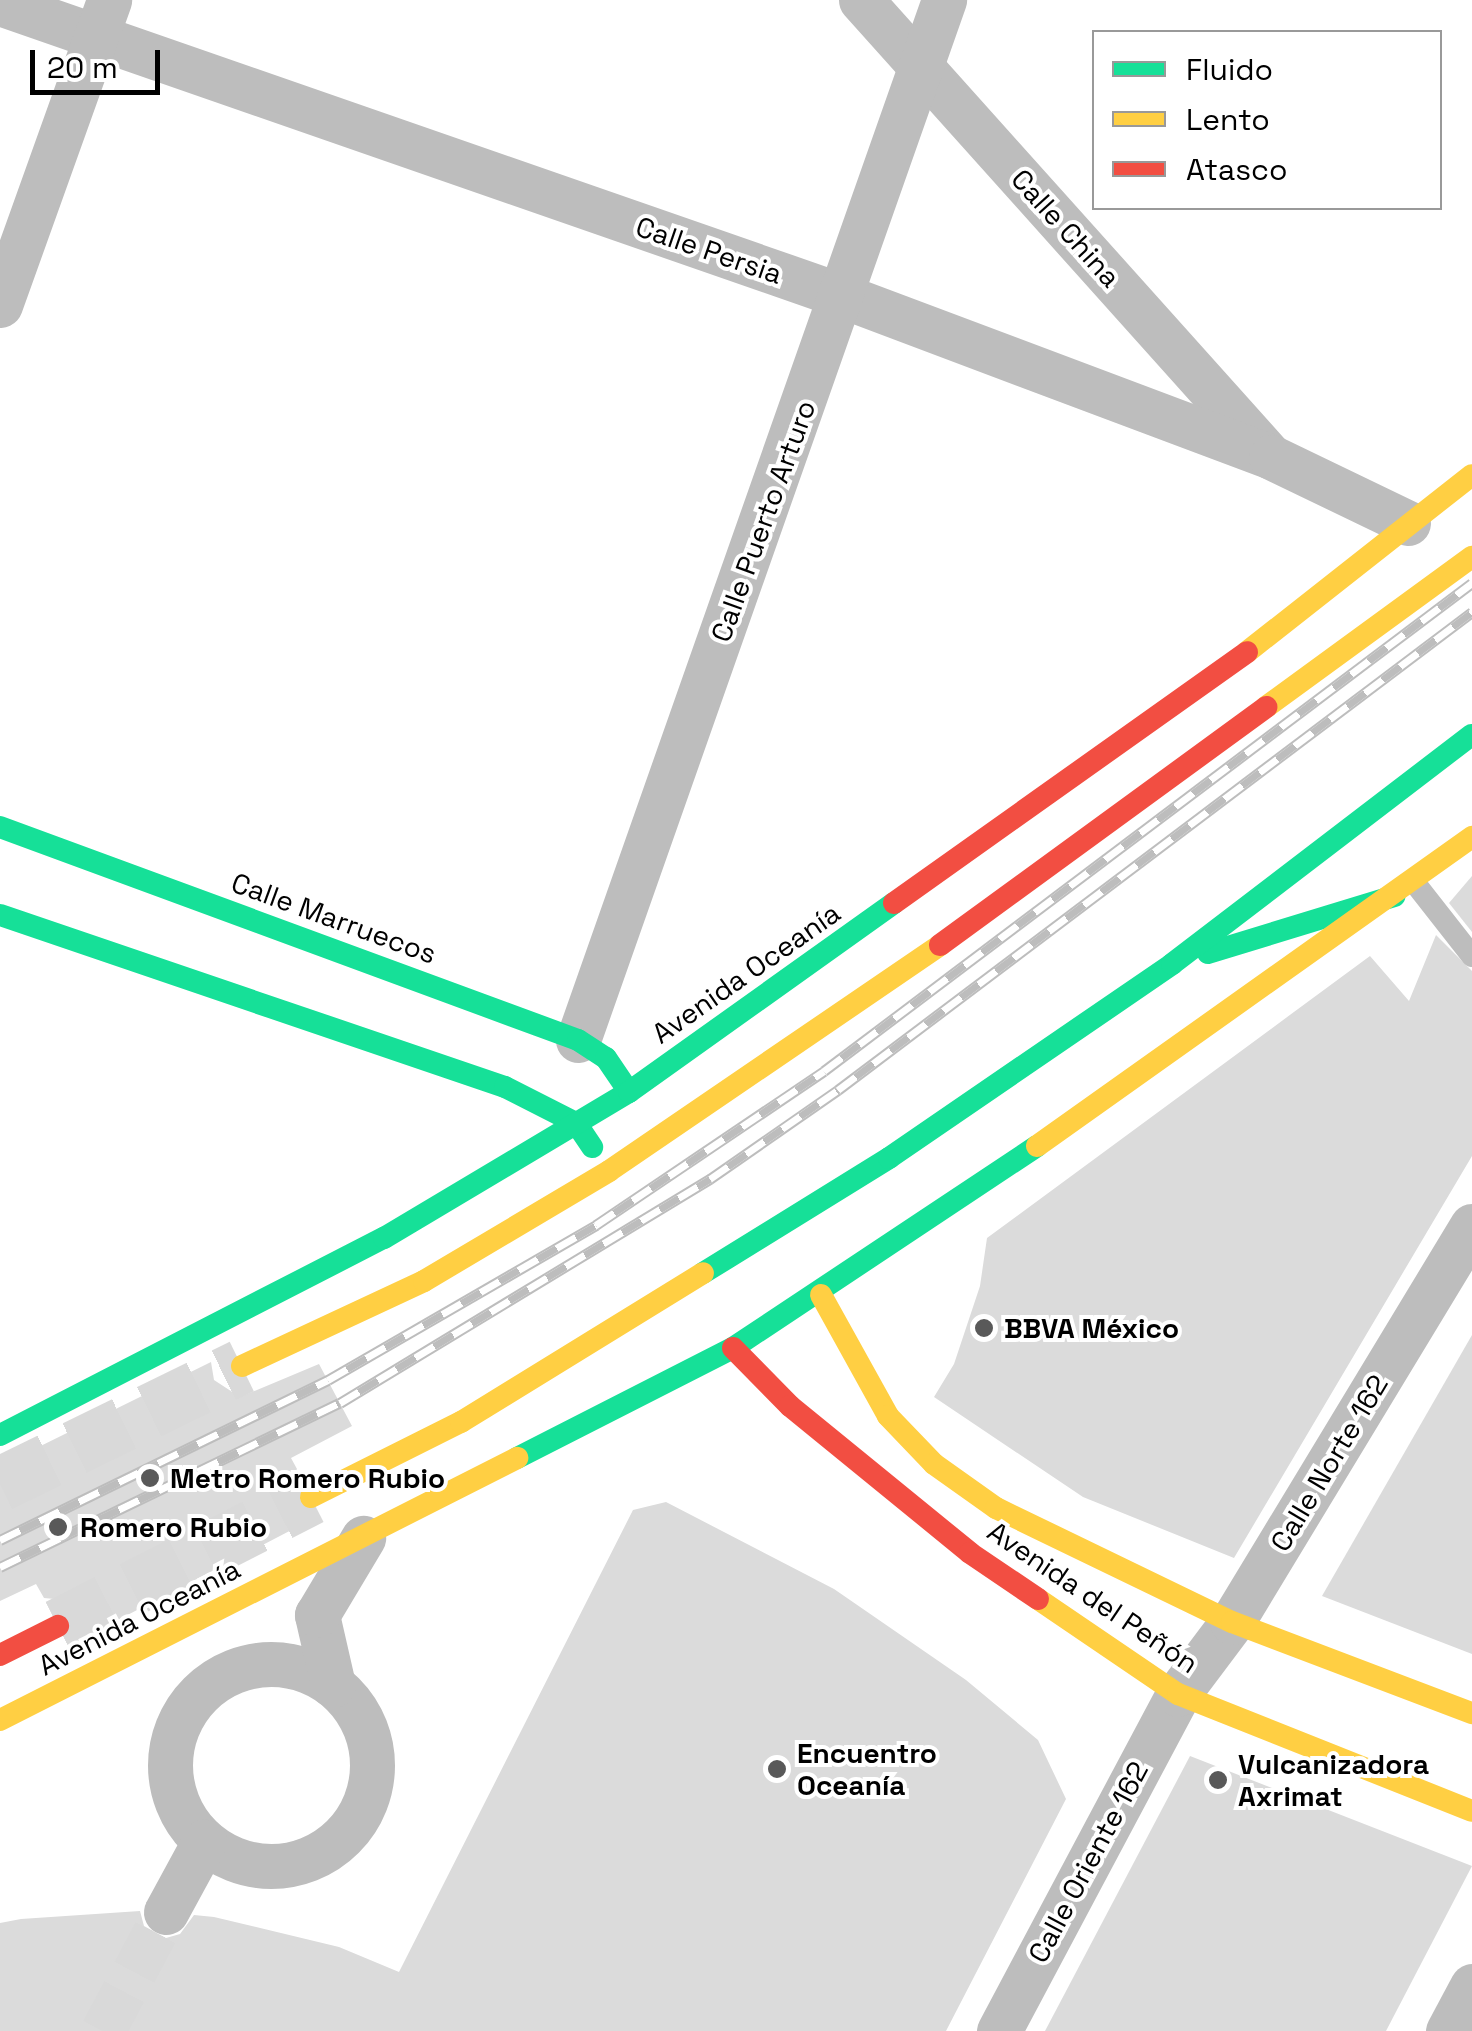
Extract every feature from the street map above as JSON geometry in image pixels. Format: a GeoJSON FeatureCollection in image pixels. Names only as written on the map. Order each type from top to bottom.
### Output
{"type":"FeatureCollection","features":[{"type":"Feature","properties":{"kind":"main road","name":"Avenida Oceanía"},"geometry":{"type":"LineString","coordinates":[[0,1435],[269,1301],[629,1092],[1427,526],[1472,475]]}},
{"type":"Feature","properties":{"kind":"main road"},"geometry":{"type":"LineString","coordinates":[[1283,627],[1427,526]]}},
{"type":"Feature","properties":{"kind":"main road"},"geometry":{"type":"LineString","coordinates":[[1348,650],[1472,535]]}},
{"type":"Feature","properties":{"kind":"main road"},"geometry":{"type":"LineString","coordinates":[[242,1366],[424,1281],[608,1171],[819,1033],[1472,556]]}},
{"type":"Feature","properties":{"kind":"main road"},"geometry":{"type":"LineString","coordinates":[[311,1497],[461,1422],[656,1306],[1172,964],[1472,735]]}},
{"type":"Feature","properties":{"kind":"main road","name":"Calle Marruecos"},"geometry":{"type":"LineString","coordinates":[[0,827],[578,1040],[606,1058],[629,1092]]}},
{"type":"Feature","properties":{"kind":"main road","name":"Avenida Oceanía"},"geometry":{"type":"LineString","coordinates":[[0,1720],[733,1348],[821,1296],[1472,838]]}},
{"type":"Feature","properties":{"kind":"main road"},"geometry":{"type":"LineString","coordinates":[[1172,964],[1394,896]]}},
{"type":"Feature","properties":{"kind":"main road"},"geometry":{"type":"LineString","coordinates":[[0,915],[505,1088],[576,1123],[608,1171]]}},
{"type":"Feature","properties":{"kind":"main road","name":"Avenida del Peñón"},"geometry":{"type":"LineString","coordinates":[[821,1296],[888,1416],[934,1464],[996,1508],[1082,1554],[1232,1622],[1472,1712]]}},
{"type":"Feature","properties":{"kind":"main road","name":"Avenida del Peñón"},"geometry":{"type":"LineString","coordinates":[[733,1348],[790,1406],[970,1553],[1178,1694],[1472,1810]]}},
{"type":"Feature","properties":{"kind":"main road","name":"Avenida Oceanía"},"geometry":{"type":"LineString","coordinates":[[0,1654],[58,1626]]}},
{"type":"Feature","properties":{"kind":"street","name":"Calle China"},"geometry":{"type":"LineString","coordinates":[[861,0],[1271,458]]}},
{"type":"Feature","properties":{"kind":"street","name":"Calle Puerto Arturo"},"geometry":{"type":"LineString","coordinates":[[578,1040],[944,0]]}},
{"type":"Feature","properties":{"kind":"street","name":"Calle Persia"},"geometry":{"type":"LineString","coordinates":[[0,3],[103,19],[1271,458],[1427,526]]}},
{"type":"Feature","properties":{"kind":"street"},"geometry":{"type":"LineString","coordinates":[[0,306],[103,19]]}},
{"type":"Feature","properties":{"kind":"street","name":"Calle Norte 162"},"geometry":{"type":"LineString","coordinates":[[1178,1694],[1232,1622],[1472,1226]]}},
{"type":"Feature","properties":{"kind":"street"},"geometry":{"type":"LineString","coordinates":[[333,1685],[317,1615],[363,1538]]}},
{"type":"Feature","properties":{"kind":"street"},"geometry":{"type":"LineString","coordinates":[[149,1647],[193,1671],[205,1688]]}},
{"type":"Feature","properties":{"kind":"street"},"geometry":{"type":"LineString","coordinates":[[270,1664],[304,1669],[333,1685],[355,1708],[369,1737],[373,1769],[366,1800],[351,1828],[312,1856],[266,1867],[234,1860],[204,1842],[182,1815],[170,1782],[170,1747],[182,1714],[205,1688],[235,1670],[270,1664]]}},
{"type":"Feature","properties":{"kind":"street","name":"Calle Oriente 162"},"geometry":{"type":"LineString","coordinates":[[999,2031],[1178,1694]]}},
{"type":"Feature","properties":{"kind":"street"},"geometry":{"type":"LineString","coordinates":[[166,1912],[204,1842]]}},
{"type":"Feature","properties":{"kind":"street"},"geometry":{"type":"LineString","coordinates":[[1448,2031],[1472,1986]]}},
{"type":"Feature","properties":{"kind":"lane"},"geometry":{"type":"LineString","coordinates":[[1414,882],[1472,956]]}},
{"type":"Feature","properties":{"kind":"building"},"geometry":{"type":"Polygon","coordinates":[[[1472,876],[1472,932],[1449,903],[1472,876]]]}},
{"type":"Feature","properties":{"kind":"building"},"geometry":{"type":"Polygon","coordinates":[[[1436,935],[1472,971],[1472,1156],[1234,1558],[1083,1497],[934,1397],[954,1364],[980,1286],[987,1238],[1370,956],[1409,1001],[1436,935]]]}},
{"type":"Feature","properties":{"kind":"building"},"geometry":{"type":"Polygon","coordinates":[[[1472,1335],[1472,1654],[1322,1596],[1472,1335]]]}},
{"type":"Feature","properties":{"kind":"building","name":"Metro Romero Rubio"},"geometry":{"type":"Polygon","coordinates":[[[211,1362],[214,1380],[240,1397],[319,1364],[352,1426],[291,1458],[297,1469],[280,1496],[284,1512],[301,1525],[87,1636],[86,1613],[76,1601],[44,1598],[36,1584],[0,1601],[0,1466],[211,1362]]]}},
{"type":"Feature","properties":{"kind":"building","name":"Encuentro Oceanía"},"geometry":{"type":"Polygon","coordinates":[[[666,1502],[834,1589],[966,1680],[1038,1740],[1066,1799],[946,2031],[0,2031],[0,1923],[21,1919],[140,1911],[144,1926],[166,1938],[180,1934],[194,1915],[214,1917],[339,1947],[399,1972],[633,1510],[666,1502]]]}},
{"type":"Feature","properties":{"kind":"building"},"geometry":{"type":"Polygon","coordinates":[[[1190,1756],[1472,1866],[1386,2031],[1045,2031],[1190,1756]]]}},
{"type":"Feature","properties":{"kind":"tunnel"},"geometry":{"type":"LineString","coordinates":[[0,1484],[242,1366]]}},
{"type":"Feature","properties":{"kind":"tunnel"},"geometry":{"type":"LineString","coordinates":[[58,1626],[311,1497]]}},
{"type":"Feature","properties":{"kind":"tunnel"},"geometry":{"type":"LineString","coordinates":[[103,2031],[166,1912]]}},
{"type":"Feature","properties":{"kind":"railway"},"geometry":{"type":"LineString","coordinates":[[0,1540],[328,1380],[596,1225],[824,1071],[1472,583]]}},
{"type":"Feature","properties":{"kind":"railway"},"geometry":{"type":"LineString","coordinates":[[0,1567],[340,1403],[710,1179],[838,1090],[1472,612]]}},
{"type":"Feature","properties":{"kind":"traffic: fast"},"geometry":{"type":"LineString","coordinates":[[703,1273],[889,1158],[1172,964],[1472,735]]}},
{"type":"Feature","properties":{"kind":"traffic: fast"},"geometry":{"type":"LineString","coordinates":[[0,827],[578,1040],[606,1058],[629,1092]]}},
{"type":"Feature","properties":{"kind":"traffic: fast"},"geometry":{"type":"LineString","coordinates":[[1208,953],[1394,896]]}},
{"type":"Feature","properties":{"kind":"traffic: fast"},"geometry":{"type":"LineString","coordinates":[[0,1435],[384,1238],[629,1092],[894,903]]}},
{"type":"Feature","properties":{"kind":"traffic: fast"},"geometry":{"type":"LineString","coordinates":[[0,915],[505,1087],[576,1123],[592,1147]]}},
{"type":"Feature","properties":{"kind":"traffic: fast"},"geometry":{"type":"LineString","coordinates":[[517,1458],[733,1348],[1037,1146]]}},
{"type":"Feature","properties":{"kind":"traffic: slow"},"geometry":{"type":"LineString","coordinates":[[1247,652],[1472,475]]}},
{"type":"Feature","properties":{"kind":"traffic: slow"},"geometry":{"type":"LineString","coordinates":[[1266,707],[1472,557]]}},
{"type":"Feature","properties":{"kind":"traffic: slow"},"geometry":{"type":"LineString","coordinates":[[1037,1146],[1472,837]]}},
{"type":"Feature","properties":{"kind":"traffic: slow"},"geometry":{"type":"LineString","coordinates":[[242,1366],[424,1281],[609,1171],[940,945]]}},
{"type":"Feature","properties":{"kind":"traffic: slow"},"geometry":{"type":"LineString","coordinates":[[311,1497],[461,1422],[703,1273]]}},
{"type":"Feature","properties":{"kind":"traffic: slow"},"geometry":{"type":"LineString","coordinates":[[821,1295],[888,1416],[934,1464],[996,1508],[1232,1622],[1472,1713]]}},
{"type":"Feature","properties":{"kind":"traffic: slow"},"geometry":{"type":"LineString","coordinates":[[0,1720],[517,1458]]}},
{"type":"Feature","properties":{"kind":"traffic: slow"},"geometry":{"type":"LineString","coordinates":[[1038,1599],[1178,1694],[1472,1811]]}},
{"type":"Feature","properties":{"kind":"traffic: jam"},"geometry":{"type":"LineString","coordinates":[[894,903],[1247,652]]}},
{"type":"Feature","properties":{"kind":"traffic: jam"},"geometry":{"type":"LineString","coordinates":[[940,945],[1266,707]]}},
{"type":"Feature","properties":{"kind":"traffic: jam"},"geometry":{"type":"LineString","coordinates":[[733,1348],[790,1406],[970,1553],[1038,1599]]}},
{"type":"Feature","properties":{"kind":"traffic: jam"},"geometry":{"type":"LineString","coordinates":[[0,1655],[58,1626]]}},
{"type":"Feature","properties":{"kind":"place","name":"BBVA México"},"geometry":{"type":"Point","coordinates":[984,1328]}},
{"type":"Feature","properties":{"kind":"place","name":"Metro Romero Rubio"},"geometry":{"type":"Point","coordinates":[150,1478]}},
{"type":"Feature","properties":{"kind":"place","name":"Romero Rubio"},"geometry":{"type":"Point","coordinates":[58,1527]}},
{"type":"Feature","properties":{"kind":"place","name":"Encuentro Oceanía"},"geometry":{"type":"Point","coordinates":[777,1769]}},
{"type":"Feature","properties":{"kind":"place","name":"Vulcanizadora Axrimat"},"geometry":{"type":"Point","coordinates":[1218,1780]}}]}
